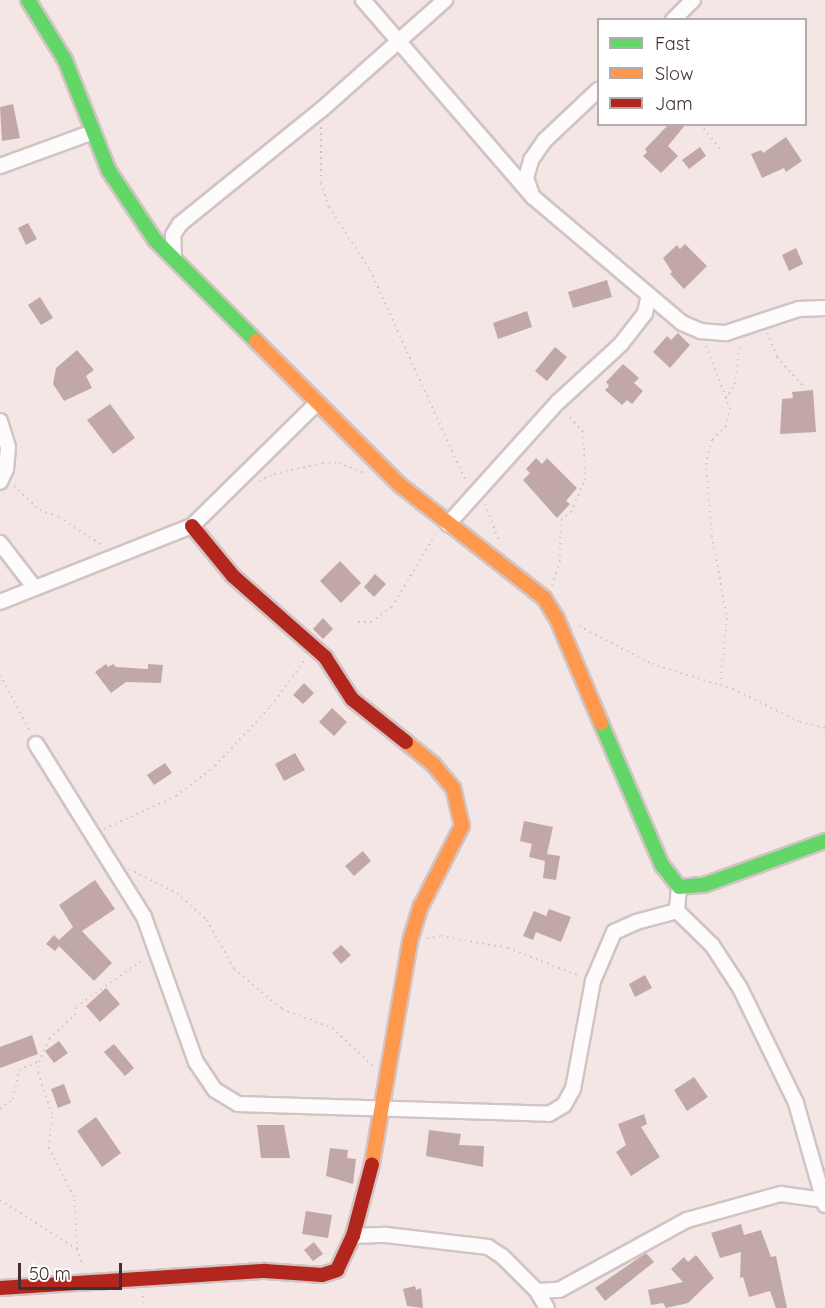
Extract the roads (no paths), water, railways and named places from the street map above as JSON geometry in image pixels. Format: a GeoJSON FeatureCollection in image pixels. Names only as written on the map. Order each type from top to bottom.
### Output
{"type":"FeatureCollection","features":[{"type":"Feature","properties":{"kind":"street"},"geometry":{"type":"LineString","coordinates":[[28,0],[65,60],[109,171],[155,240],[400,485],[544,598],[557,619],[662,866],[679,887],[677,911]]}},
{"type":"Feature","properties":{"kind":"street"},"geometry":{"type":"LineString","coordinates":[[363,0],[533,197],[648,299],[682,323],[700,331],[741,330],[799,309],[825,308]]}},
{"type":"Feature","properties":{"kind":"street"},"geometry":{"type":"LineString","coordinates":[[174,258],[173,236],[180,224],[321,110],[444,0]]}},
{"type":"Feature","properties":{"kind":"street"},"geometry":{"type":"LineString","coordinates":[[675,18],[693,0]]}},
{"type":"Feature","properties":{"kind":"street"},"geometry":{"type":"LineString","coordinates":[[533,197],[526,178],[531,160],[545,140],[597,91]]}},
{"type":"Feature","properties":{"kind":"street"},"geometry":{"type":"LineString","coordinates":[[0,166],[93,132]]}},
{"type":"Feature","properties":{"kind":"street"},"geometry":{"type":"LineString","coordinates":[[446,522],[558,402],[621,344],[645,312],[648,299]]}},
{"type":"Feature","properties":{"kind":"street"},"geometry":{"type":"LineString","coordinates":[[0,602],[192,526],[317,403]]}},
{"type":"Feature","properties":{"kind":"street"},"geometry":{"type":"LineString","coordinates":[[0,421],[8,447],[1,479]]}},
{"type":"Feature","properties":{"kind":"street"},"geometry":{"type":"LineString","coordinates":[[0,1288],[266,1271],[322,1275],[337,1270],[344,1262],[353,1236],[382,1107],[410,941],[421,906],[462,826],[453,788],[433,764],[352,699],[325,657],[233,576],[192,526]]}},
{"type":"Feature","properties":{"kind":"street"},"geometry":{"type":"LineString","coordinates":[[0,543],[34,587]]}},
{"type":"Feature","properties":{"kind":"street"},"geometry":{"type":"LineString","coordinates":[[36,744],[144,917],[196,1062],[215,1090],[238,1104],[549,1114],[564,1105],[573,1089],[593,981],[614,932],[636,922],[677,911]]}},
{"type":"Feature","properties":{"kind":"street"},"geometry":{"type":"LineString","coordinates":[[679,887],[704,885],[825,841]]}},
{"type":"Feature","properties":{"kind":"street"},"geometry":{"type":"LineString","coordinates":[[537,1291],[559,1290],[687,1220],[781,1194],[824,1203],[816,1164],[796,1103],[740,988],[712,945],[677,911]]}},
{"type":"Feature","properties":{"kind":"street"},"geometry":{"type":"LineString","coordinates":[[353,1236],[386,1235],[488,1247],[537,1291],[548,1308]]}}]}
